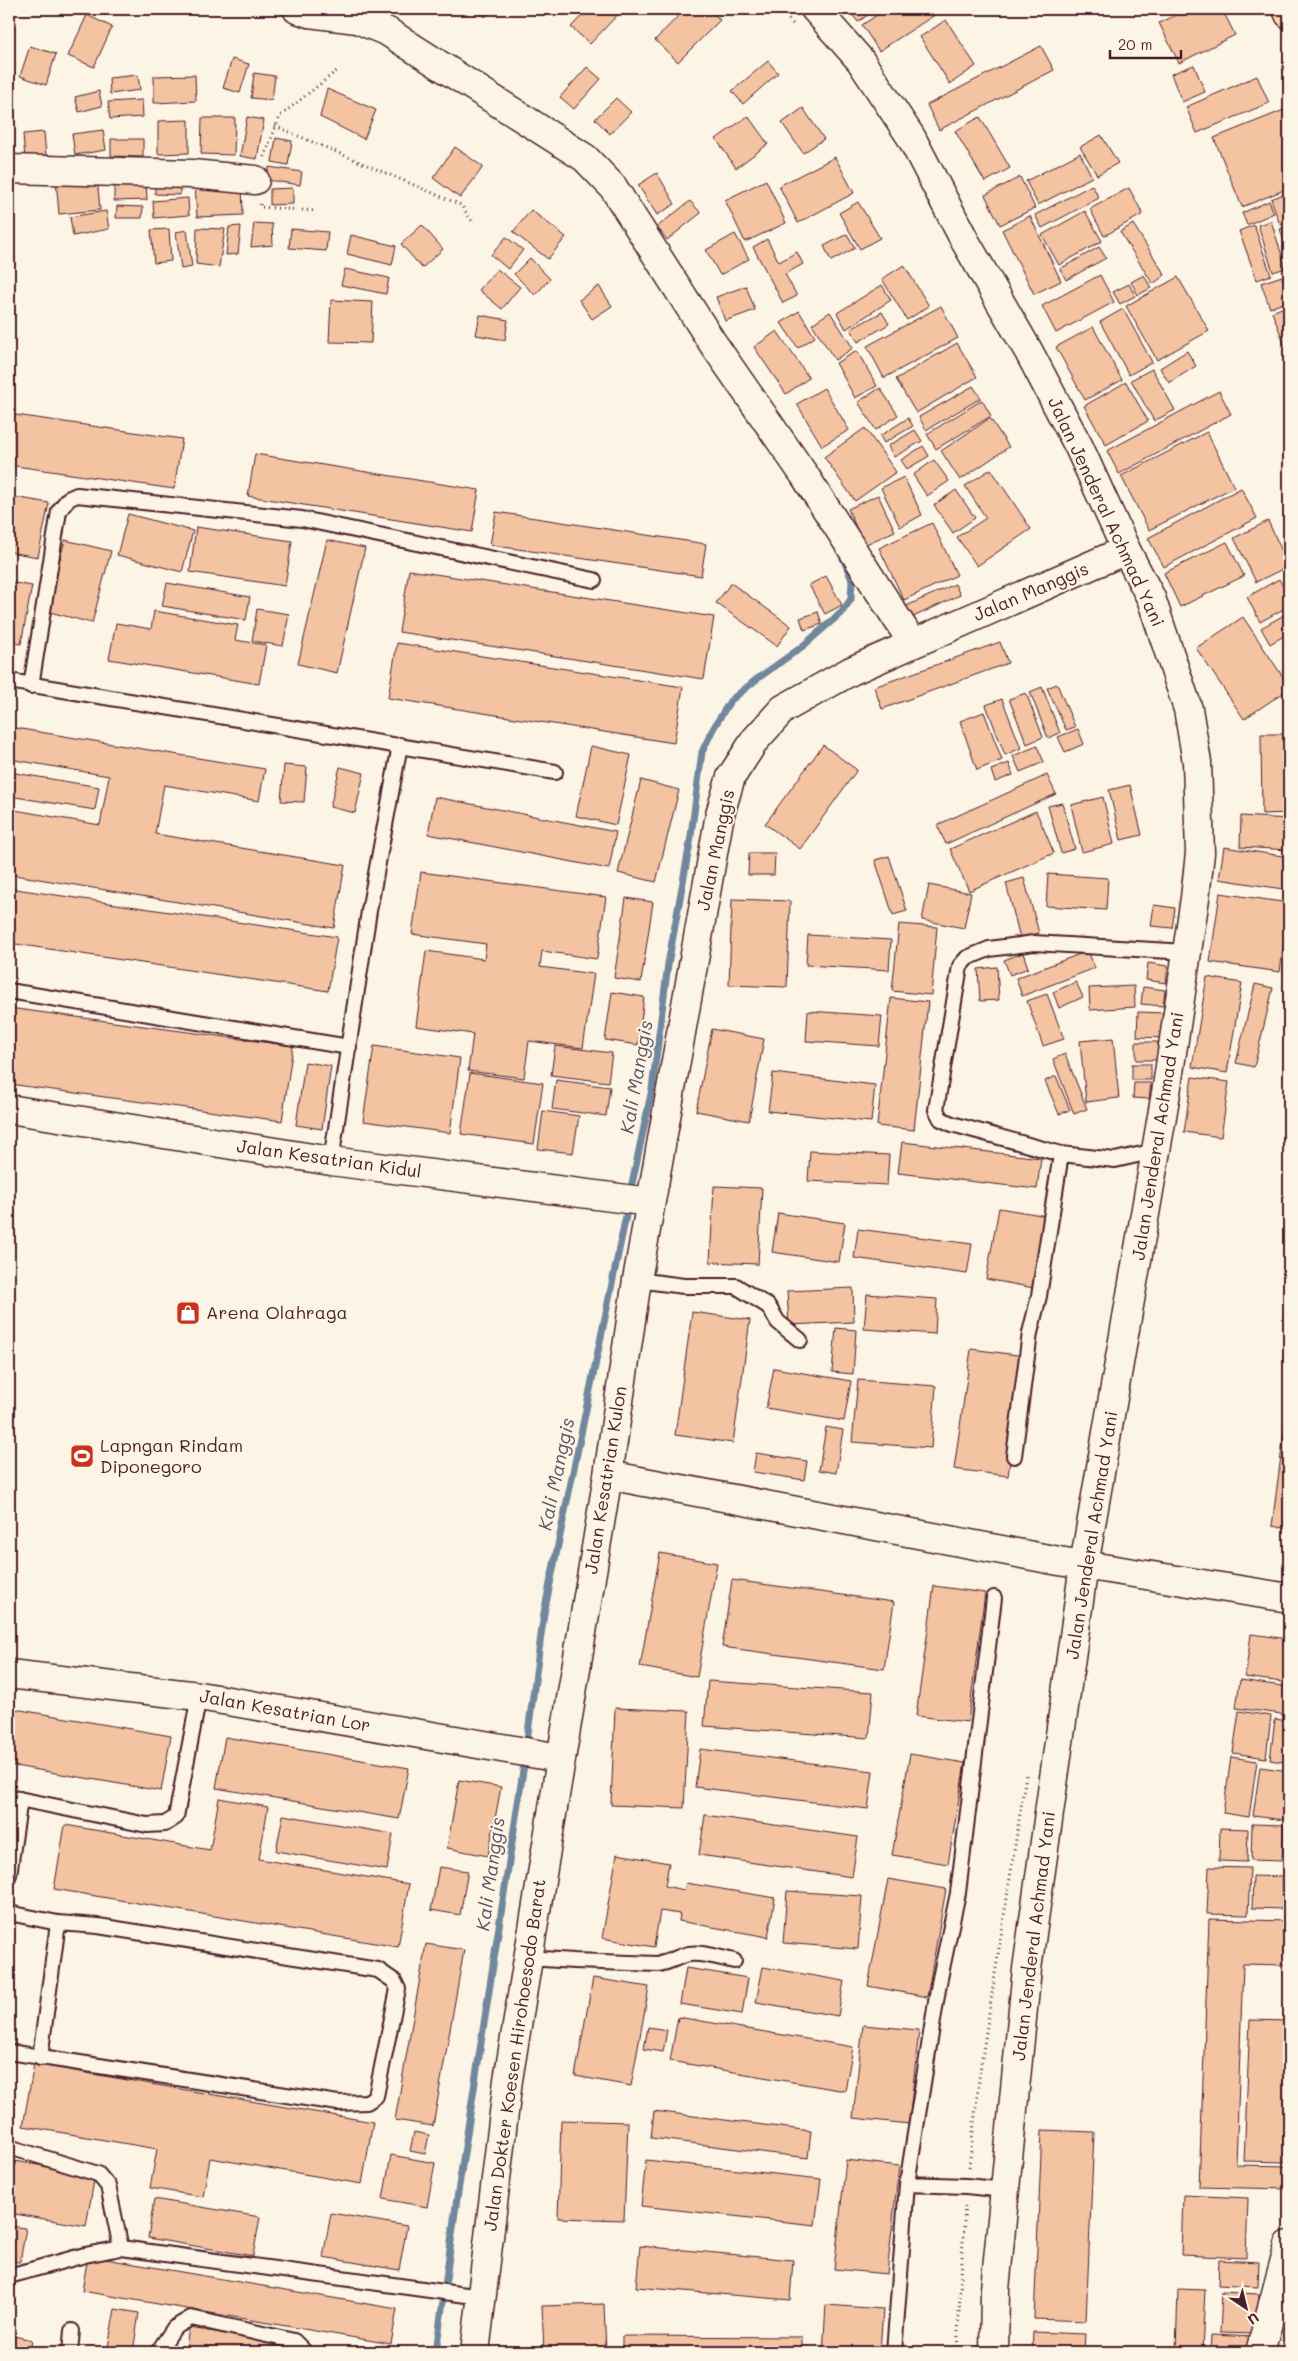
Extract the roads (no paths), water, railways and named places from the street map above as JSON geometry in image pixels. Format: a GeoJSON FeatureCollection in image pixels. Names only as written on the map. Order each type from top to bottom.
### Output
{"type":"FeatureCollection","features":[{"type":"Feature","properties":{"kind":"main road"},"geometry":{"type":"LineString","coordinates":[[1287,9],[1289,14]]}},
{"type":"Feature","properties":{"kind":"street"},"geometry":{"type":"LineString","coordinates":[[296,9],[309,13],[357,19],[388,32],[585,158],[600,172],[613,187],[712,342],[805,476],[912,642]]}},
{"type":"Feature","properties":{"kind":"street","name":"Jalan Jenderal Achmad Yani"},"geometry":{"type":"LineString","coordinates":[[806,19],[860,60],[911,137],[965,241],[1029,352],[1078,447],[1126,550],[1151,598],[1172,655],[1194,734],[1198,771],[1200,853],[1187,952],[1166,1093],[1084,1565],[1027,1969],[995,2289],[994,2352]]}},
{"type":"Feature","properties":{"kind":"street"},"geometry":{"type":"LineString","coordinates":[[9,169],[128,171],[255,180]]}},
{"type":"Feature","properties":{"kind":"street","name":"Jalan Manggis"},"geometry":{"type":"LineString","coordinates":[[650,1202],[666,1123],[720,814],[731,777],[755,740],[783,709],[851,671],[912,642],[1126,550]]}},
{"type":"Feature","properties":{"kind":"street","name":"Jalan Kesatrian Kidul"},"geometry":{"type":"LineString","coordinates":[[9,1109],[330,1161],[650,1202]]}},
{"type":"Feature","properties":{"kind":"street","name":"Jalan Kesatrian Kulon"},"geometry":{"type":"LineString","coordinates":[[560,1758],[608,1475],[650,1202]]}},
{"type":"Feature","properties":{"kind":"street"},"geometry":{"type":"LineString","coordinates":[[608,1475],[1084,1565],[1289,1598]]}},
{"type":"Feature","properties":{"kind":"street","name":"Jalan Kesatrian Lor"},"geometry":{"type":"LineString","coordinates":[[9,1674],[200,1696],[560,1758]]}},
{"type":"Feature","properties":{"kind":"street","name":"Jalan Dokter Koesen Hirohoesodo Barat"},"geometry":{"type":"LineString","coordinates":[[474,2352],[508,2080],[560,1758]]}},
{"type":"Feature","properties":{"kind":"street"},"geometry":{"type":"LineString","coordinates":[[1260,2352],[1289,2245]]}},
{"type":"Feature","properties":{"kind":"lane"},"geometry":{"type":"LineString","coordinates":[[31,686],[59,511],[68,499],[76,495],[302,519],[594,580]]}},
{"type":"Feature","properties":{"kind":"lane"},"geometry":{"type":"LineString","coordinates":[[9,681],[555,772]]}},
{"type":"Feature","properties":{"kind":"lane"},"geometry":{"type":"LineString","coordinates":[[330,1161],[369,911],[400,745]]}},
{"type":"Feature","properties":{"kind":"lane"},"geometry":{"type":"LineString","coordinates":[[1155,1151],[1115,1160],[1061,1154],[952,1124],[940,1118],[936,1110],[960,966],[967,958],[989,949],[1034,943],[1187,952]]}},
{"type":"Feature","properties":{"kind":"lane"},"geometry":{"type":"LineString","coordinates":[[9,991],[349,1047]]}},
{"type":"Feature","properties":{"kind":"lane"},"geometry":{"type":"LineString","coordinates":[[1014,1456],[1030,1333],[1039,1296],[1061,1154]]}},
{"type":"Feature","properties":{"kind":"lane"},"geometry":{"type":"LineString","coordinates":[[637,1280],[684,1286],[736,1286],[768,1306],[778,1322],[800,1340]]}},
{"type":"Feature","properties":{"kind":"lane"},"geometry":{"type":"LineString","coordinates":[[894,2352],[907,2184],[940,1983],[958,1893],[994,1598]]}},
{"type":"Feature","properties":{"kind":"lane"},"geometry":{"type":"LineString","coordinates":[[9,1875],[14,1798],[147,1825],[165,1824],[176,1817],[200,1696]]}},
{"type":"Feature","properties":{"kind":"lane"},"geometry":{"type":"LineString","coordinates":[[9,1913],[58,1923],[98,1926],[378,1970],[394,1981],[398,1989],[379,2086],[376,2096],[367,2102],[338,2103],[9,2052]]}},
{"type":"Feature","properties":{"kind":"lane"},"geometry":{"type":"LineString","coordinates":[[40,2058],[58,1923]]}},
{"type":"Feature","properties":{"kind":"lane"},"geometry":{"type":"LineString","coordinates":[[528,1958],[574,1962],[658,1964],[666,1963],[689,1954],[701,1954],[734,1961]]}},
{"type":"Feature","properties":{"kind":"lane"},"geometry":{"type":"LineString","coordinates":[[9,2147],[98,2174],[108,2186],[121,2248]]}},
{"type":"Feature","properties":{"kind":"lane"},"geometry":{"type":"LineString","coordinates":[[907,2184],[966,2186],[1005,2190]]}},
{"type":"Feature","properties":{"kind":"lane"},"geometry":{"type":"LineString","coordinates":[[9,2276],[85,2255],[121,2248],[481,2297]]}},
{"type":"Feature","properties":{"kind":"lane"},"geometry":{"type":"LineString","coordinates":[[158,2352],[174,2328],[191,2318],[294,2341],[305,2352]]}},
{"type":"Feature","properties":{"kind":"lane"},"geometry":{"type":"LineString","coordinates":[[70,2352],[72,2330]]}},
{"type":"Feature","properties":{"kind":"waterway","name":"Kali Manggis"},"geometry":{"type":"LineString","coordinates":[[630,1193],[652,1089],[668,964],[690,843],[702,752],[730,701],[803,646],[842,612],[851,599],[852,580],[843,558]]}},
{"type":"Feature","properties":{"kind":"waterway","name":"Kali Manggis"},"geometry":{"type":"LineString","coordinates":[[526,1748],[544,1613],[628,1206]]}},
{"type":"Feature","properties":{"kind":"waterway","name":"Kali Manggis"},"geometry":{"type":"LineString","coordinates":[[436,2352],[456,2205],[525,1758]]}},
{"type":"Feature","properties":{"kind":"place","name":"Arena Olahraga"},"geometry":{"type":"Point","coordinates":[188,1313]}},
{"type":"Feature","properties":{"kind":"place","name":"Lapngan Rindam Diponegoro"},"geometry":{"type":"Point","coordinates":[82,1456]}}]}
